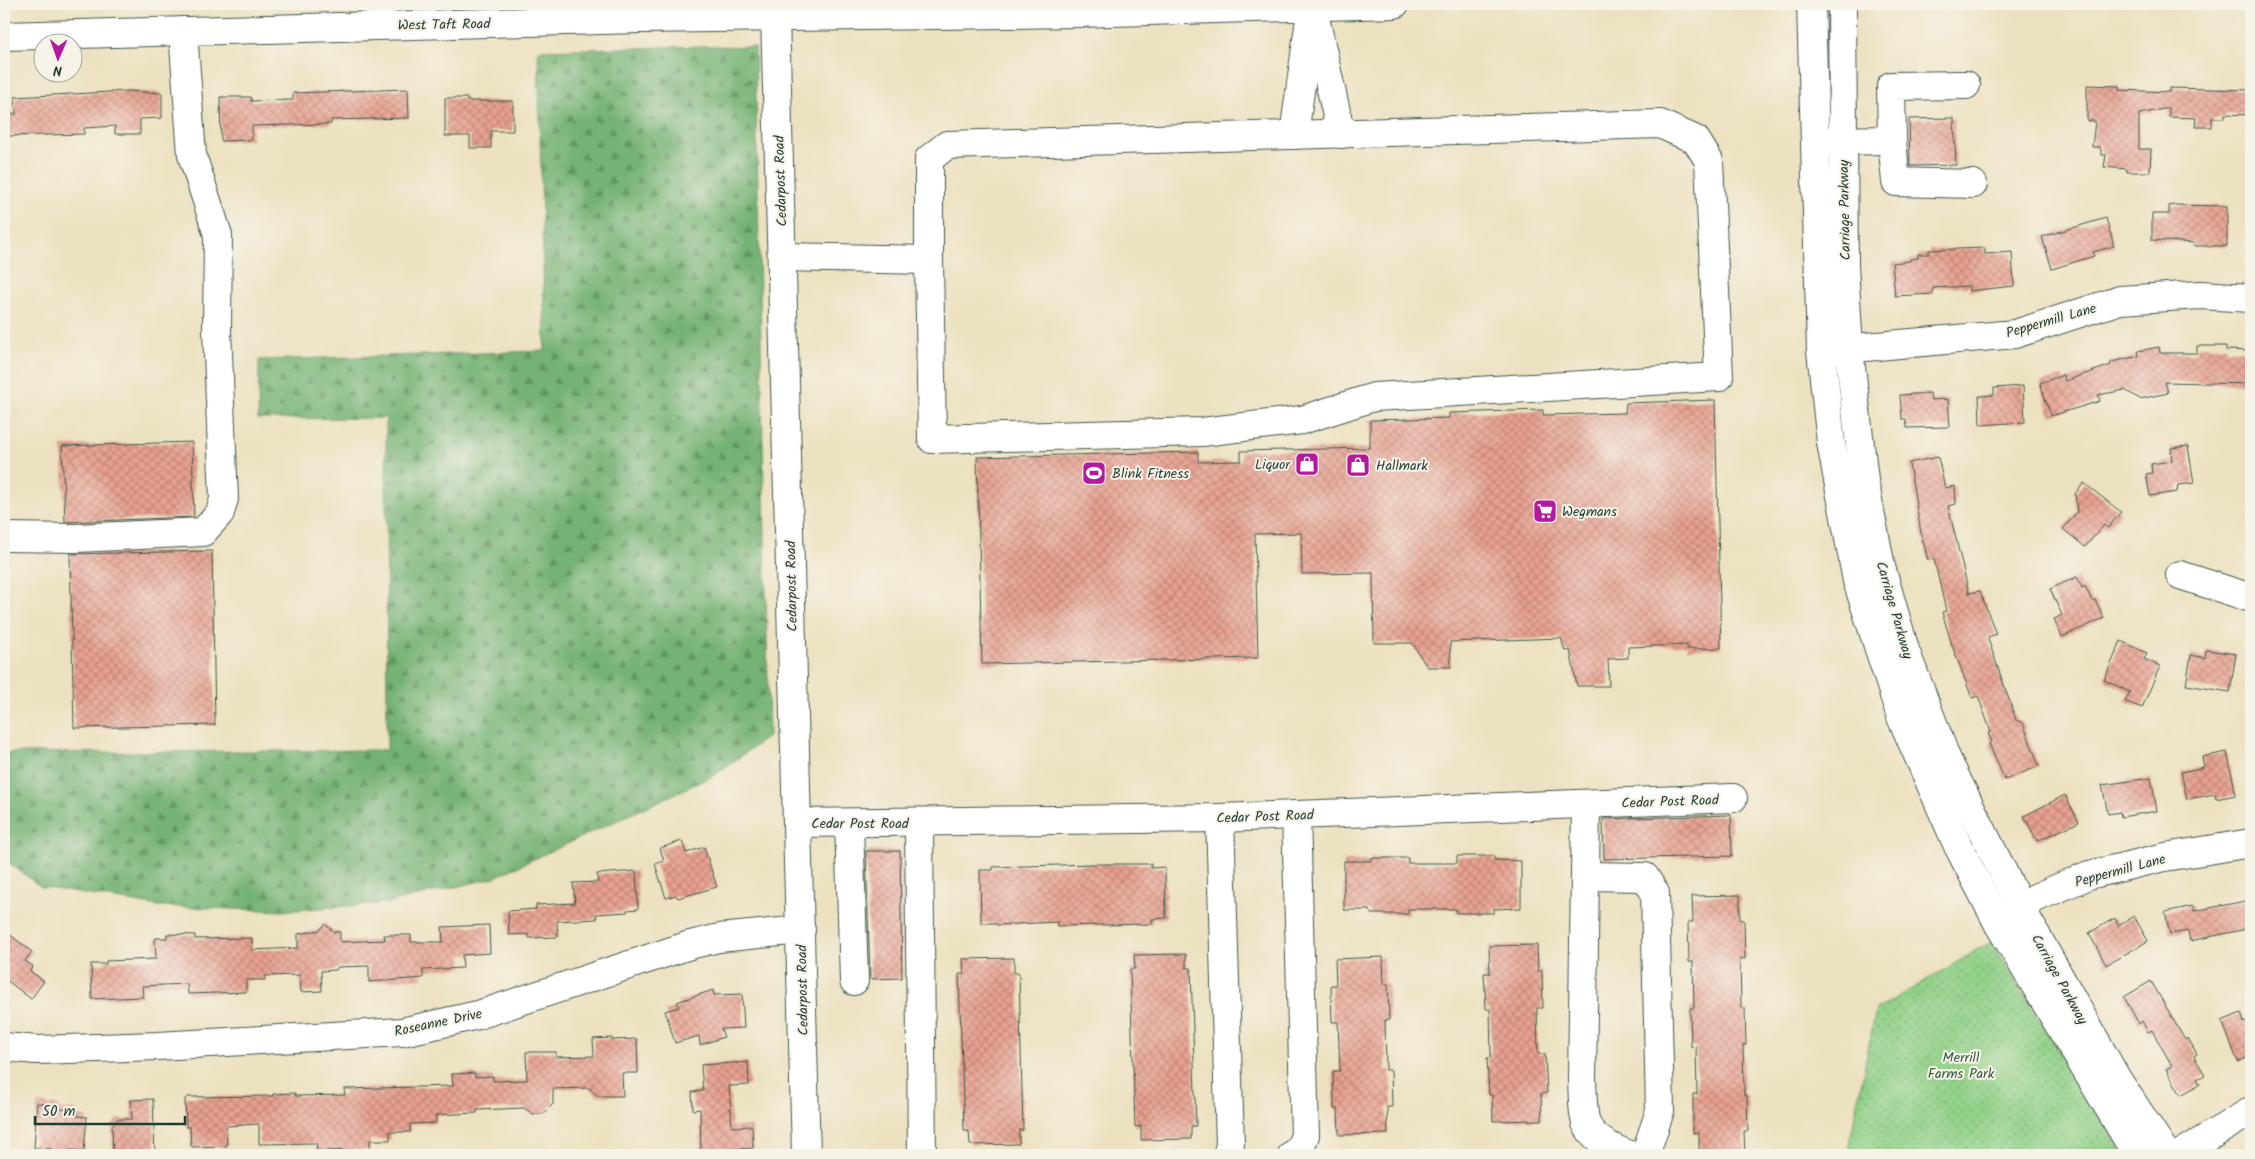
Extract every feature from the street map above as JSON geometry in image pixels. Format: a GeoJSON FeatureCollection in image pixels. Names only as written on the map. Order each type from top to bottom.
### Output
{"type":"FeatureCollection","features":[{"type":"Feature","properties":{"kind":"street","name":"West Taft Road"},"geometry":{"type":"LineString","coordinates":[[4,36],[774,16],[1078,13],[1395,4]]}},
{"type":"Feature","properties":{"kind":"street","name":"Carriage Parkway"},"geometry":{"type":"LineString","coordinates":[[1811,4],[1821,351],[1830,443],[1857,580],[1901,717],[1958,846],[1999,925],[2136,1155]]}},
{"type":"Feature","properties":{"kind":"street","name":"Carriage Parkway"},"geometry":{"type":"LineString","coordinates":[[1842,4],[1844,265],[1849,349],[1864,480],[1881,567],[1905,650],[1947,760],[2021,908],[2117,1079],[2167,1155]]}},
{"type":"Feature","properties":{"kind":"street"},"geometry":{"type":"LineString","coordinates":[[1312,5],[1342,134]]}},
{"type":"Feature","properties":{"kind":"street"},"geometry":{"type":"LineString","coordinates":[[1294,135],[1312,5]]}},
{"type":"Feature","properties":{"kind":"street","name":"Cedarpost Road"},"geometry":{"type":"LineString","coordinates":[[774,16],[806,1155]]}},
{"type":"Feature","properties":{"kind":"street"},"geometry":{"type":"LineString","coordinates":[[4,537],[76,538],[203,532],[220,513],[224,499],[217,329],[218,236],[192,155],[183,31]]}},
{"type":"Feature","properties":{"kind":"street"},"geometry":{"type":"LineString","coordinates":[[1966,85],[1891,86],[1892,140],[1896,182],[1973,184]]}},
{"type":"Feature","properties":{"kind":"street"},"geometry":{"type":"LineString","coordinates":[[1660,124],[1696,140],[1709,162],[1718,377],[1374,397],[1302,420],[1202,432],[932,439],[929,159],[947,145],[1294,135],[1660,124]]}},
{"type":"Feature","properties":{"kind":"street"},"geometry":{"type":"LineString","coordinates":[[1814,142],[1892,140]]}},
{"type":"Feature","properties":{"kind":"street"},"geometry":{"type":"LineString","coordinates":[[782,257],[929,260]]}},
{"type":"Feature","properties":{"kind":"street","name":"Peppermill Lane"},"geometry":{"type":"LineString","coordinates":[[1821,351],[2015,334],[2120,300],[2200,295],[2251,298]]}},
{"type":"Feature","properties":{"kind":"street"},"geometry":{"type":"LineString","coordinates":[[2180,574],[2251,598]]}},
{"type":"Feature","properties":{"kind":"street","name":"Cedar Post Road"},"geometry":{"type":"LineString","coordinates":[[797,823],[1220,818],[1733,798]]}},
{"type":"Feature","properties":{"kind":"street"},"geometry":{"type":"LineString","coordinates":[[1586,805],[1582,1080],[1586,1123],[1593,1134],[1620,1152],[1630,1155]]}},
{"type":"Feature","properties":{"kind":"street"},"geometry":{"type":"LineString","coordinates":[[1292,1155],[1300,1148],[1305,1134],[1296,815]]}},
{"type":"Feature","properties":{"kind":"street"},"geometry":{"type":"LineString","coordinates":[[1220,818],[1230,1145],[1227,1155]]}},
{"type":"Feature","properties":{"kind":"street"},"geometry":{"type":"LineString","coordinates":[[849,823],[854,981]]}},
{"type":"Feature","properties":{"kind":"street"},"geometry":{"type":"LineString","coordinates":[[919,823],[922,1155]]}},
{"type":"Feature","properties":{"kind":"street","name":"Peppermill Lane"},"geometry":{"type":"LineString","coordinates":[[1999,925],[2035,898],[2089,875],[2165,857],[2251,843]]}},
{"type":"Feature","properties":{"kind":"street"},"geometry":{"type":"LineString","coordinates":[[1585,876],[1645,877],[1655,892],[1660,1111],[1645,1155]]}},
{"type":"Feature","properties":{"kind":"street","name":"Roseanne Drive"},"geometry":{"type":"LineString","coordinates":[[4,1047],[36,1050],[158,1046],[402,1032],[478,1015],[690,945],[719,938],[801,930]]}},
{"type":"Feature","properties":{"kind":"street"},"geometry":{"type":"LineString","coordinates":[[2179,1155],[2251,1111]]}},
{"type":"Feature","properties":{"kind":"green space"},"geometry":{"type":"Polygon","coordinates":[[[709,46],[755,47],[769,736],[713,776],[493,878],[388,903],[282,911],[159,906],[41,887],[4,859],[4,753],[387,750],[386,418],[258,419],[259,360],[545,351],[538,50],[709,46]]]}},
{"type":"Feature","properties":{"kind":"green space","name":"Merrill Farms Park"},"geometry":{"type":"Polygon","coordinates":[[[1991,942],[2124,1155],[1847,1155],[1876,1010],[1991,942]]]}},
{"type":"Feature","properties":{"kind":"building"},"geometry":{"type":"Polygon","coordinates":[[[2087,85],[2119,86],[2119,90],[2169,92],[2170,88],[2251,90],[2251,115],[2225,114],[2225,118],[2212,118],[2212,127],[2195,127],[2196,118],[2169,117],[2169,108],[2139,114],[2139,149],[2151,149],[2150,172],[2127,172],[2127,169],[2104,167],[2106,155],[2102,155],[2100,147],[2092,147],[2095,121],[2087,121],[2087,85]]]}},
{"type":"Feature","properties":{"kind":"building"},"geometry":{"type":"Polygon","coordinates":[[[408,89],[409,118],[331,120],[331,124],[252,126],[252,140],[221,141],[220,97],[251,97],[251,101],[293,100],[293,93],[408,89]]]}},
{"type":"Feature","properties":{"kind":"building"},"geometry":{"type":"Polygon","coordinates":[[[128,91],[162,93],[162,118],[140,119],[140,134],[115,134],[115,126],[84,128],[84,134],[7,136],[6,114],[16,114],[15,97],[128,91]]]}},
{"type":"Feature","properties":{"kind":"building"},"geometry":{"type":"Polygon","coordinates":[[[445,98],[467,98],[467,101],[513,101],[513,131],[491,131],[491,148],[470,148],[470,136],[445,136],[445,98]]]}},
{"type":"Feature","properties":{"kind":"building"},"geometry":{"type":"Polygon","coordinates":[[[1954,118],[1956,165],[1910,166],[1909,119],[1954,118]]]}},
{"type":"Feature","properties":{"kind":"building"},"geometry":{"type":"Polygon","coordinates":[[[2169,206],[2227,206],[2227,246],[2194,246],[2194,243],[2152,240],[2152,214],[2169,214],[2169,206]]]}},
{"type":"Feature","properties":{"kind":"building"},"geometry":{"type":"Polygon","coordinates":[[[2106,218],[2114,246],[2093,252],[2094,256],[2052,269],[2042,237],[2106,218]]]}},
{"type":"Feature","properties":{"kind":"building"},"geometry":{"type":"Polygon","coordinates":[[[1985,248],[1985,254],[2012,252],[2014,286],[1969,291],[1969,286],[1933,288],[1933,294],[1895,296],[1892,263],[1910,261],[1910,259],[1918,258],[1918,254],[1929,254],[1929,250],[1985,248]]]}},
{"type":"Feature","properties":{"kind":"building"},"geometry":{"type":"Polygon","coordinates":[[[2197,346],[2226,346],[2226,350],[2251,351],[2251,384],[2165,382],[2168,393],[2140,399],[2125,390],[2098,395],[2100,401],[2051,416],[2040,383],[2063,375],[2065,381],[2111,365],[2111,362],[2139,356],[2138,351],[2159,347],[2160,353],[2197,353],[2197,346]]]}},
{"type":"Feature","properties":{"kind":"building"},"geometry":{"type":"Polygon","coordinates":[[[2023,386],[2025,422],[1980,425],[1979,396],[1994,395],[1994,388],[2023,386]]]}},
{"type":"Feature","properties":{"kind":"building"},"geometry":{"type":"Polygon","coordinates":[[[1930,393],[1931,400],[1948,399],[1950,427],[1907,428],[1906,419],[1902,419],[1900,395],[1930,393]]]}},
{"type":"Feature","properties":{"kind":"building"},"geometry":{"type":"Polygon","coordinates":[[[1715,400],[1721,648],[1687,649],[1687,645],[1628,647],[1628,658],[1608,659],[1609,686],[1577,686],[1570,650],[1565,651],[1561,638],[1450,642],[1451,667],[1427,667],[1412,643],[1374,643],[1373,573],[1302,574],[1301,533],[1255,534],[1258,658],[982,664],[977,457],[1198,452],[1198,462],[1241,461],[1241,451],[1370,448],[1370,420],[1449,418],[1449,413],[1543,410],[1543,415],[1625,413],[1626,403],[1715,400]]]}},
{"type":"Feature","properties":{"kind":"building"},"geometry":{"type":"Polygon","coordinates":[[[192,442],[194,517],[65,522],[62,446],[192,442]]]}},
{"type":"Feature","properties":{"kind":"building"},"geometry":{"type":"Polygon","coordinates":[[[2188,446],[2194,483],[2178,485],[2177,492],[2150,496],[2146,474],[2152,473],[2151,464],[2172,461],[2171,448],[2188,446]]]}},
{"type":"Feature","properties":{"kind":"building"},"geometry":{"type":"Polygon","coordinates":[[[1938,457],[1945,488],[1955,486],[1956,504],[1948,506],[1969,593],[1980,591],[1996,634],[1988,637],[1988,639],[2016,720],[2023,723],[2039,766],[2005,780],[1989,744],[1992,742],[1988,733],[1991,732],[1978,696],[1972,698],[1952,645],[1942,612],[1946,611],[1934,559],[1928,560],[1921,533],[1909,463],[1938,457]]]}},
{"type":"Feature","properties":{"kind":"building"},"geometry":{"type":"Polygon","coordinates":[[[2084,483],[2121,512],[2108,528],[2104,525],[2085,547],[2063,529],[2077,512],[2075,494],[2084,483]]]}},
{"type":"Feature","properties":{"kind":"building"},"geometry":{"type":"Polygon","coordinates":[[[212,551],[215,725],[74,728],[70,554],[212,551]]]}},
{"type":"Feature","properties":{"kind":"building"},"geometry":{"type":"Polygon","coordinates":[[[2077,577],[2082,588],[2085,586],[2092,601],[2095,600],[2104,618],[2062,637],[2054,619],[2062,615],[2050,589],[2077,577]]]}},
{"type":"Feature","properties":{"kind":"building"},"geometry":{"type":"Polygon","coordinates":[[[2121,641],[2147,653],[2144,659],[2160,666],[2142,708],[2125,701],[2130,692],[2104,680],[2121,641]]]}},
{"type":"Feature","properties":{"kind":"building"},"geometry":{"type":"Polygon","coordinates":[[[2206,650],[2236,654],[2230,692],[2186,685],[2191,655],[2205,658],[2206,650]]]}},
{"type":"Feature","properties":{"kind":"building"},"geometry":{"type":"Polygon","coordinates":[[[2227,752],[2236,795],[2216,799],[2215,794],[2187,799],[2181,772],[2204,767],[2202,757],[2227,752]]]}},
{"type":"Feature","properties":{"kind":"building"},"geometry":{"type":"Polygon","coordinates":[[[2151,778],[2157,811],[2121,817],[2120,812],[2108,814],[2102,785],[2151,778]]]}},
{"type":"Feature","properties":{"kind":"building"},"geometry":{"type":"Polygon","coordinates":[[[2065,795],[2079,822],[2037,841],[2024,816],[2065,795]]]}},
{"type":"Feature","properties":{"kind":"building"},"geometry":{"type":"Polygon","coordinates":[[[1731,815],[1732,856],[1604,859],[1603,819],[1731,815]]]}},
{"type":"Feature","properties":{"kind":"building"},"geometry":{"type":"Polygon","coordinates":[[[682,841],[686,853],[704,847],[717,887],[678,898],[676,895],[666,898],[655,864],[664,861],[660,848],[682,841]]]}},
{"type":"Feature","properties":{"kind":"building"},"geometry":{"type":"Polygon","coordinates":[[[866,851],[900,851],[902,978],[870,979],[866,851]]]}},
{"type":"Feature","properties":{"kind":"building"},"geometry":{"type":"Polygon","coordinates":[[[1457,856],[1494,856],[1494,860],[1521,861],[1521,908],[1494,909],[1494,913],[1456,913],[1456,909],[1408,909],[1408,914],[1371,914],[1370,910],[1344,910],[1344,861],[1371,861],[1371,858],[1408,858],[1408,863],[1457,863],[1457,856]]]}},
{"type":"Feature","properties":{"kind":"building"},"geometry":{"type":"Polygon","coordinates":[[[1151,864],[1151,868],[1165,867],[1166,918],[1152,919],[1152,924],[1057,926],[1057,922],[996,925],[995,923],[981,923],[980,870],[993,870],[993,867],[1151,864]]]}},
{"type":"Feature","properties":{"kind":"building"},"geometry":{"type":"Polygon","coordinates":[[[636,871],[638,909],[627,910],[627,912],[596,914],[597,919],[557,921],[558,937],[529,938],[529,934],[509,935],[508,911],[536,909],[536,905],[575,903],[573,883],[598,882],[597,874],[636,871]]]}},
{"type":"Feature","properties":{"kind":"building"},"geometry":{"type":"Polygon","coordinates":[[[1740,895],[1740,920],[1744,920],[1745,959],[1740,958],[1741,1008],[1745,1008],[1746,1045],[1743,1045],[1744,1095],[1747,1095],[1748,1131],[1744,1131],[1745,1155],[1699,1155],[1699,1133],[1693,1133],[1693,1094],[1697,1094],[1696,1046],[1691,1047],[1690,1008],[1694,1008],[1693,962],[1689,962],[1688,922],[1693,922],[1692,896],[1740,895]]]}},
{"type":"Feature","properties":{"kind":"building"},"geometry":{"type":"Polygon","coordinates":[[[2251,900],[2251,928],[2190,941],[2188,931],[2170,934],[2165,912],[2193,906],[2194,911],[2251,900]]]}},
{"type":"Feature","properties":{"kind":"building"},"geometry":{"type":"Polygon","coordinates":[[[2134,916],[2148,941],[2106,965],[2089,933],[2115,918],[2118,925],[2134,916]]]}},
{"type":"Feature","properties":{"kind":"building"},"geometry":{"type":"Polygon","coordinates":[[[325,924],[334,932],[340,932],[340,942],[385,940],[384,935],[411,935],[411,942],[443,942],[442,927],[489,925],[490,953],[462,955],[463,968],[423,970],[423,978],[369,982],[369,966],[338,967],[336,970],[321,971],[322,991],[301,992],[300,975],[265,976],[265,980],[246,980],[246,992],[188,994],[187,984],[142,986],[143,997],[92,999],[91,964],[106,964],[106,961],[156,959],[155,940],[156,938],[167,938],[167,934],[195,935],[195,939],[252,938],[252,950],[298,948],[298,934],[320,930],[325,924]]]}},
{"type":"Feature","properties":{"kind":"building"},"geometry":{"type":"Polygon","coordinates":[[[4,930],[32,952],[25,961],[33,966],[30,971],[44,981],[31,999],[4,978],[4,930]]]}},
{"type":"Feature","properties":{"kind":"building"},"geometry":{"type":"Polygon","coordinates":[[[1537,945],[1538,971],[1542,971],[1543,1008],[1537,1008],[1538,1054],[1545,1054],[1547,1093],[1541,1094],[1542,1120],[1493,1121],[1492,1095],[1489,1095],[1487,1058],[1491,1058],[1490,1009],[1486,1009],[1484,973],[1490,973],[1489,946],[1537,945]]]}},
{"type":"Feature","properties":{"kind":"building"},"geometry":{"type":"Polygon","coordinates":[[[1186,954],[1186,968],[1191,968],[1196,1126],[1191,1126],[1191,1139],[1141,1140],[1141,1126],[1135,1127],[1130,969],[1135,969],[1134,955],[1186,954]]]}},
{"type":"Feature","properties":{"kind":"building"},"geometry":{"type":"Polygon","coordinates":[[[1383,957],[1384,984],[1388,984],[1389,1020],[1385,1020],[1386,1070],[1391,1070],[1392,1107],[1387,1107],[1388,1134],[1339,1135],[1338,1109],[1334,1109],[1333,1071],[1340,1071],[1338,1022],[1332,1022],[1331,985],[1336,985],[1335,959],[1383,957]]]}},
{"type":"Feature","properties":{"kind":"building"},"geometry":{"type":"Polygon","coordinates":[[[1014,958],[1014,973],[1019,973],[1023,1130],[1019,1130],[1019,1144],[970,1145],[969,1131],[964,1131],[959,974],[964,974],[963,959],[1014,958]]]}},
{"type":"Feature","properties":{"kind":"building"},"geometry":{"type":"Polygon","coordinates":[[[2151,981],[2185,1040],[2188,1038],[2197,1054],[2194,1056],[2205,1075],[2197,1079],[2200,1084],[2181,1095],[2166,1069],[2172,1066],[2152,1030],[2148,1032],[2142,1021],[2139,1024],[2124,997],[2151,981]]]}},
{"type":"Feature","properties":{"kind":"building"},"geometry":{"type":"Polygon","coordinates":[[[713,990],[714,995],[742,994],[744,1028],[721,1029],[724,1037],[700,1045],[699,1036],[675,1043],[665,1011],[679,1007],[677,1002],[713,990]]]}},
{"type":"Feature","properties":{"kind":"building"},"geometry":{"type":"Polygon","coordinates":[[[2241,1013],[2244,1023],[2251,1020],[2251,1056],[2238,1062],[2222,1021],[2241,1013]]]}},
{"type":"Feature","properties":{"kind":"building"},"geometry":{"type":"Polygon","coordinates":[[[612,1038],[612,1040],[637,1039],[638,1073],[622,1073],[623,1096],[598,1096],[589,1088],[553,1089],[553,1104],[543,1114],[533,1114],[524,1108],[477,1110],[477,1113],[436,1115],[436,1123],[410,1124],[410,1132],[390,1132],[390,1140],[370,1140],[370,1150],[317,1151],[316,1143],[259,1144],[259,1124],[226,1126],[227,1146],[193,1147],[191,1146],[190,1127],[186,1127],[185,1099],[187,1097],[273,1096],[273,1094],[295,1093],[295,1096],[345,1095],[344,1089],[453,1086],[452,1074],[475,1073],[475,1077],[493,1076],[493,1081],[527,1080],[526,1052],[556,1052],[556,1057],[594,1056],[593,1039],[612,1038]]]}},
{"type":"Feature","properties":{"kind":"building"},"geometry":{"type":"Polygon","coordinates":[[[748,1062],[749,1085],[729,1086],[732,1127],[752,1126],[753,1148],[736,1149],[736,1155],[701,1155],[700,1109],[693,1110],[692,1092],[703,1091],[701,1065],[748,1062]]]}},
{"type":"Feature","properties":{"kind":"building"},"geometry":{"type":"Polygon","coordinates":[[[153,1099],[155,1155],[113,1155],[112,1126],[117,1119],[132,1119],[131,1100],[153,1099]]]}},
{"type":"Feature","properties":{"kind":"building"},"geometry":{"type":"Polygon","coordinates":[[[37,1103],[58,1105],[58,1109],[77,1110],[77,1116],[87,1117],[84,1151],[70,1150],[70,1155],[52,1155],[52,1149],[34,1148],[37,1103]]]}},
{"type":"Feature","properties":{"kind":"place","name":"Liquor"},"geometry":{"type":"Point","coordinates":[1307,464]}},
{"type":"Feature","properties":{"kind":"place","name":"Hallmark"},"geometry":{"type":"Point","coordinates":[1358,465]}},
{"type":"Feature","properties":{"kind":"place","name":"Blink Fitness"},"geometry":{"type":"Point","coordinates":[1094,473]}},
{"type":"Feature","properties":{"kind":"place","name":"Wegmans"},"geometry":{"type":"Point","coordinates":[1545,511]}}]}
